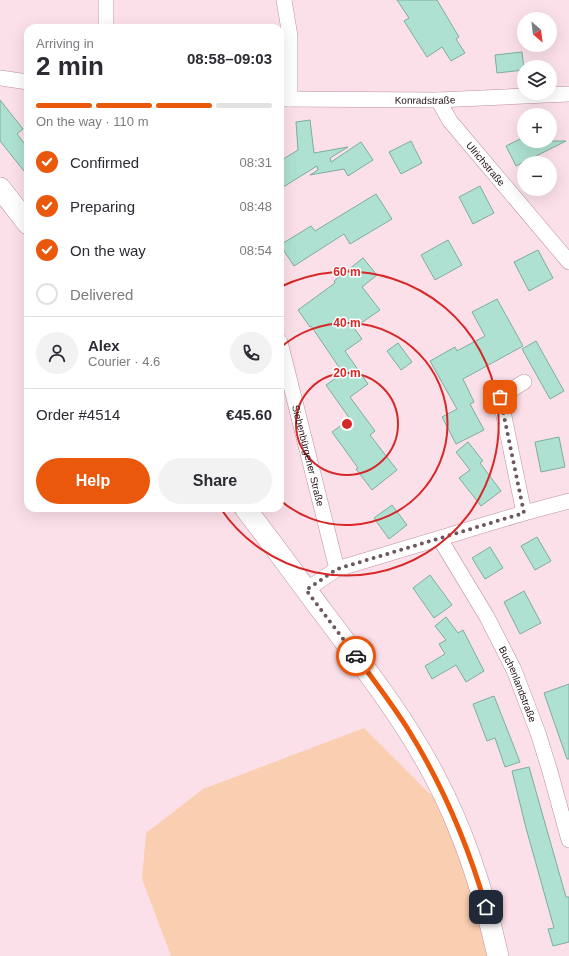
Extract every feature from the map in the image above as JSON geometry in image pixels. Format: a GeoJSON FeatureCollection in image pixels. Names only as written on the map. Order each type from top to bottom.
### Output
{"type":"FeatureCollection","features":[{"type":"Feature","properties":{"kind":"main road"},"geometry":{"type":"LineString","coordinates":[[0,188],[24,219]]}},
{"type":"Feature","properties":{"kind":"main road"},"geometry":{"type":"LineString","coordinates":[[248,512],[409,730],[456,819],[478,878],[498,956]]}},
{"type":"Feature","properties":{"kind":"street"},"geometry":{"type":"LineString","coordinates":[[106,0],[106,24]]}},
{"type":"Feature","properties":{"kind":"street"},"geometry":{"type":"LineString","coordinates":[[284,0],[290,36],[285,99]]}},
{"type":"Feature","properties":{"kind":"street"},"geometry":{"type":"LineString","coordinates":[[0,78],[24,81]]}},
{"type":"Feature","properties":{"kind":"street","name":"Konradstraße"},"geometry":{"type":"LineString","coordinates":[[285,99],[438,100],[569,94]]}},
{"type":"Feature","properties":{"kind":"street","name":"Ulrichstraße"},"geometry":{"type":"LineString","coordinates":[[438,100],[450,121],[569,262]]}},
{"type":"Feature","properties":{"kind":"street","name":"Siebenbürgener Straße"},"geometry":{"type":"LineString","coordinates":[[284,358],[337,569]]}},
{"type":"Feature","properties":{"kind":"street"},"geometry":{"type":"LineString","coordinates":[[524,382],[500,397],[524,513]]}},
{"type":"Feature","properties":{"kind":"street"},"geometry":{"type":"LineString","coordinates":[[306,590],[337,569],[569,501]]}},
{"type":"Feature","properties":{"kind":"street","name":"Buchenlandstraße"},"geometry":{"type":"LineString","coordinates":[[440,539],[487,618],[514,670],[547,761],[569,840]]}},
{"type":"Feature","properties":{"kind":"shaded area"},"geometry":{"type":"Polygon","coordinates":[[[364,728],[455,819],[498,956],[171,956],[142,879],[146,833],[203,789],[364,728]]]}},
{"type":"Feature","properties":{"kind":"building"},"geometry":{"type":"Polygon","coordinates":[[[397,0],[437,0],[459,37],[456,39],[465,53],[451,61],[442,47],[427,57],[404,21],[409,18],[397,0]]]}},
{"type":"Feature","properties":{"kind":"building"},"geometry":{"type":"Polygon","coordinates":[[[522,52],[523,60],[517,60],[517,71],[497,73],[495,55],[522,52]]]}},
{"type":"Feature","properties":{"kind":"building"},"geometry":{"type":"Polygon","coordinates":[[[0,100],[23,129],[17,134],[24,143],[24,171],[0,141],[0,100]]]}},
{"type":"Feature","properties":{"kind":"building"},"geometry":{"type":"Polygon","coordinates":[[[310,120],[314,153],[348,147],[330,158],[331,162],[361,142],[373,160],[348,176],[344,169],[310,175],[318,170],[317,166],[284,187],[284,159],[298,150],[296,122],[310,120]]]}},
{"type":"Feature","properties":{"kind":"building"},"geometry":{"type":"Polygon","coordinates":[[[517,140],[517,148],[552,148],[536,156],[517,156],[516,166],[506,146],[517,140]]]}},
{"type":"Feature","properties":{"kind":"building"},"geometry":{"type":"Polygon","coordinates":[[[411,141],[422,163],[401,174],[389,152],[411,141]]]}},
{"type":"Feature","properties":{"kind":"building"},"geometry":{"type":"Polygon","coordinates":[[[557,141],[566,141],[557,146],[557,141]]]}},
{"type":"Feature","properties":{"kind":"building"},"geometry":{"type":"Polygon","coordinates":[[[480,186],[494,213],[473,224],[459,197],[480,186]]]}},
{"type":"Feature","properties":{"kind":"building"},"geometry":{"type":"Polygon","coordinates":[[[376,194],[392,219],[350,244],[344,234],[294,266],[284,251],[284,243],[311,226],[315,231],[376,194]]]}},
{"type":"Feature","properties":{"kind":"building"},"geometry":{"type":"Polygon","coordinates":[[[448,240],[462,265],[435,280],[421,255],[448,240]]]}},
{"type":"Feature","properties":{"kind":"building"},"geometry":{"type":"Polygon","coordinates":[[[538,250],[553,278],[529,291],[514,262],[538,250]]]}},
{"type":"Feature","properties":{"kind":"building"},"geometry":{"type":"Polygon","coordinates":[[[363,258],[377,275],[362,287],[380,310],[354,328],[362,339],[345,351],[368,384],[350,397],[375,431],[370,435],[397,470],[372,490],[356,469],[358,468],[332,432],[350,419],[326,385],[343,373],[311,326],[310,327],[298,310],[335,283],[334,281],[363,258]]]}},
{"type":"Feature","properties":{"kind":"building"},"geometry":{"type":"Polygon","coordinates":[[[497,299],[523,346],[463,379],[474,402],[470,404],[484,430],[456,444],[442,417],[457,409],[430,361],[455,347],[457,351],[485,336],[472,312],[497,299]]]}},
{"type":"Feature","properties":{"kind":"building"},"geometry":{"type":"Polygon","coordinates":[[[536,341],[564,391],[550,399],[522,349],[536,341]]]}},
{"type":"Feature","properties":{"kind":"building"},"geometry":{"type":"Polygon","coordinates":[[[398,343],[412,362],[401,370],[387,351],[398,343]]]}},
{"type":"Feature","properties":{"kind":"building"},"geometry":{"type":"Polygon","coordinates":[[[559,437],[565,467],[541,472],[535,442],[559,437]]]}},
{"type":"Feature","properties":{"kind":"building"},"geometry":{"type":"Polygon","coordinates":[[[468,442],[483,461],[480,463],[501,491],[481,506],[459,478],[470,470],[456,452],[468,442]]]}},
{"type":"Feature","properties":{"kind":"building"},"geometry":{"type":"Polygon","coordinates":[[[392,505],[407,525],[389,539],[374,518],[392,505]]]}},
{"type":"Feature","properties":{"kind":"building"},"geometry":{"type":"Polygon","coordinates":[[[537,537],[551,561],[535,570],[521,546],[537,537]]]}},
{"type":"Feature","properties":{"kind":"building"},"geometry":{"type":"Polygon","coordinates":[[[490,547],[503,568],[485,579],[472,558],[490,547]]]}},
{"type":"Feature","properties":{"kind":"building"},"geometry":{"type":"Polygon","coordinates":[[[430,575],[452,605],[434,618],[413,588],[430,575]]]}},
{"type":"Feature","properties":{"kind":"building"},"geometry":{"type":"Polygon","coordinates":[[[524,591],[541,623],[520,634],[504,602],[524,591]]]}},
{"type":"Feature","properties":{"kind":"building"},"geometry":{"type":"Polygon","coordinates":[[[446,617],[458,633],[463,630],[484,671],[466,682],[456,665],[432,679],[425,666],[445,654],[439,644],[446,640],[435,626],[446,617]]]}},
{"type":"Feature","properties":{"kind":"building"},"geometry":{"type":"Polygon","coordinates":[[[569,684],[569,759],[567,759],[544,693],[569,684]]]}},
{"type":"Feature","properties":{"kind":"building"},"geometry":{"type":"Polygon","coordinates":[[[494,696],[520,762],[505,767],[495,738],[487,741],[473,704],[494,696]]]}},
{"type":"Feature","properties":{"kind":"building"},"geometry":{"type":"Polygon","coordinates":[[[529,767],[566,897],[569,897],[569,942],[553,946],[548,929],[554,928],[526,828],[512,771],[529,767]]]}},
{"type":"Feature","properties":{"kind":"way so far"},"geometry":{"type":"LineString","coordinates":[[356,656],[306,590],[337,569],[524,513],[500,397]]}},
{"type":"Feature","properties":{"kind":"route"},"geometry":{"type":"LineString","coordinates":[[356,656],[409,730],[435,777],[456,819],[478,878],[486,907]]}}]}
